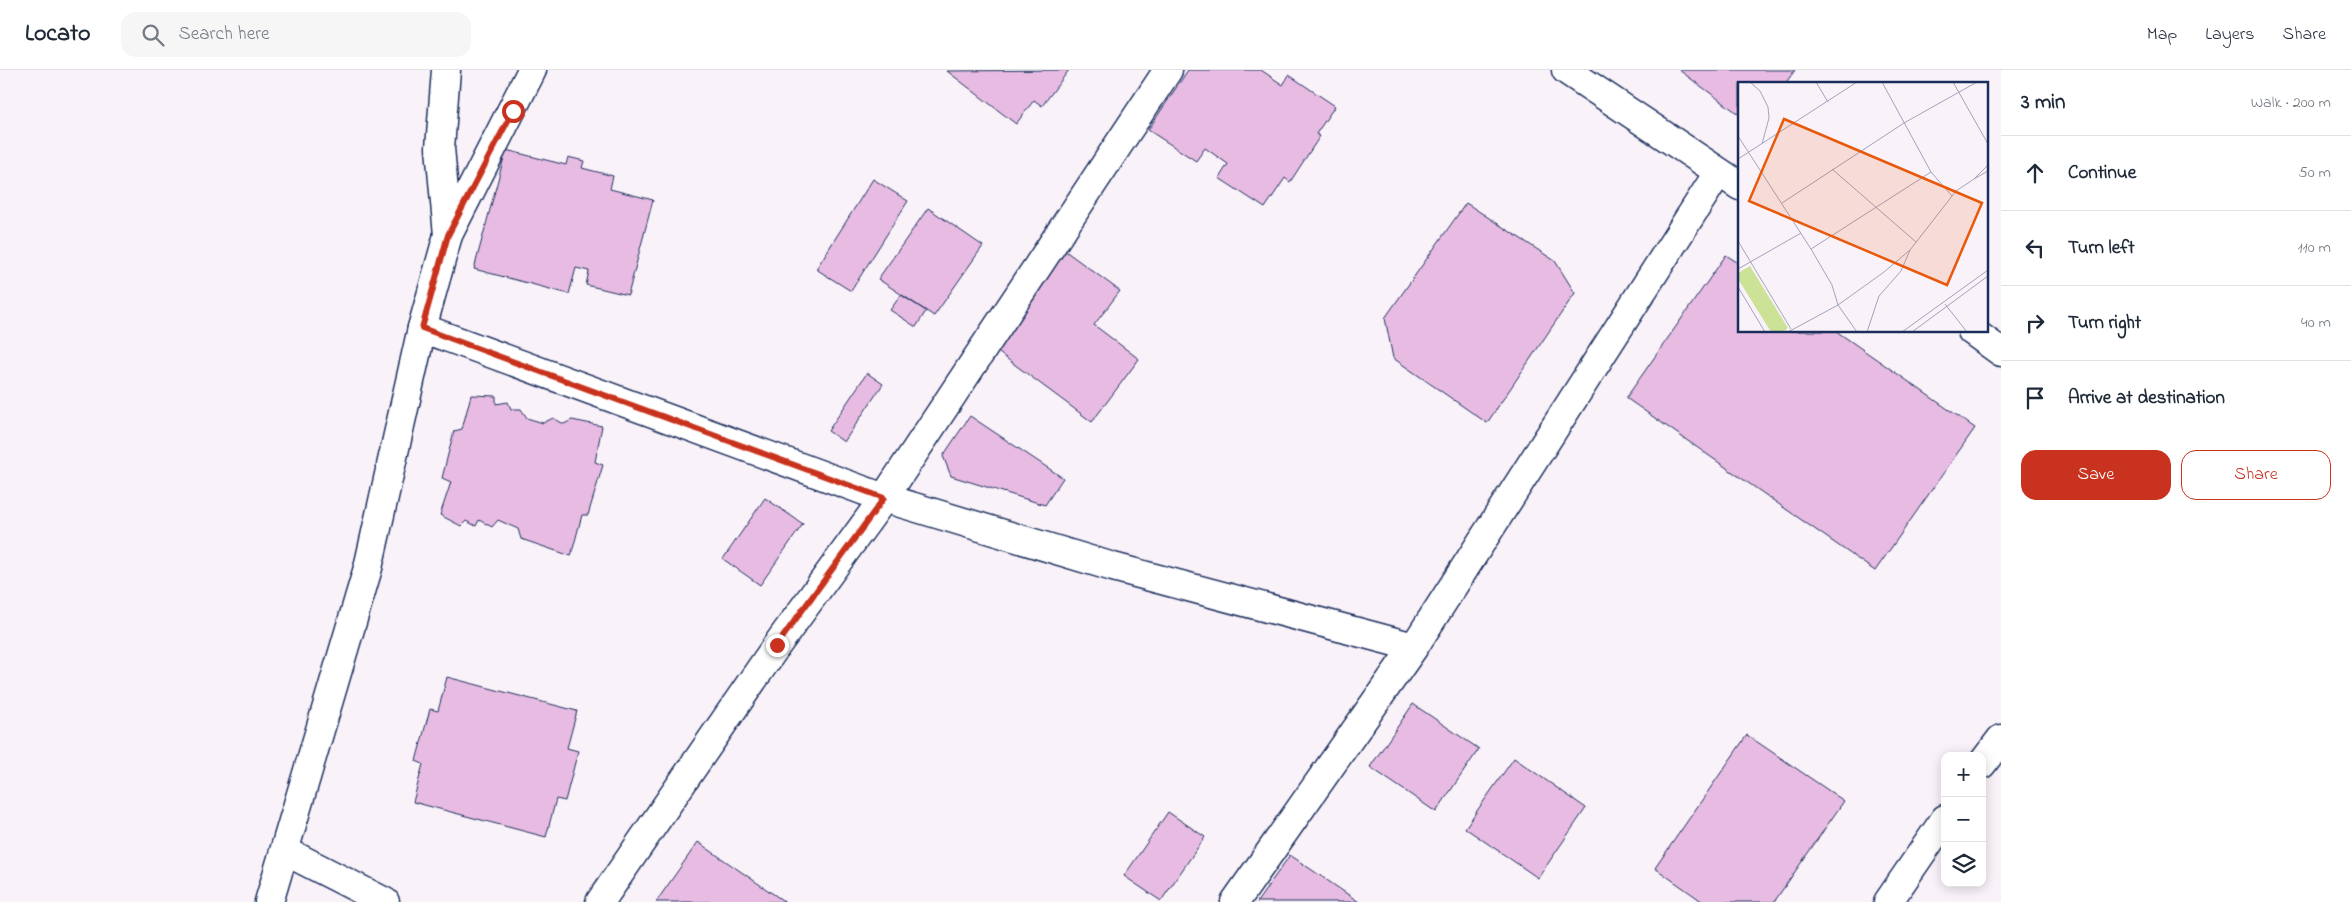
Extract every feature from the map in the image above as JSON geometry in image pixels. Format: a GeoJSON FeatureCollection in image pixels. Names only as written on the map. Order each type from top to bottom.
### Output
{"type":"FeatureCollection","features":[{"type":"Feature","properties":{"kind":"street"},"geometry":{"type":"LineString","coordinates":[[446,70],[440,148],[448,235]]}},
{"type":"Feature","properties":{"kind":"street"},"geometry":{"type":"LineString","coordinates":[[269,902],[368,568],[422,328],[448,235],[513,111],[532,70]]}},
{"type":"Feature","properties":{"kind":"street"},"geometry":{"type":"LineString","coordinates":[[600,902],[777,645],[884,498],[1168,70]]}},
{"type":"Feature","properties":{"kind":"street"},"geometry":{"type":"LineString","coordinates":[[1235,902],[1414,647],[1729,179],[1566,70]]}},
{"type":"Feature","properties":{"kind":"street"},"geometry":{"type":"LineString","coordinates":[[422,328],[884,498],[1113,566],[1414,647]]}},
{"type":"Feature","properties":{"kind":"street"},"geometry":{"type":"LineString","coordinates":[[1973,332],[2001,352]]}},
{"type":"Feature","properties":{"kind":"street"},"geometry":{"type":"LineString","coordinates":[[1986,759],[2001,739]]}},
{"type":"Feature","properties":{"kind":"street"},"geometry":{"type":"LineString","coordinates":[[1888,902],[1941,825]]}},
{"type":"Feature","properties":{"kind":"street"},"geometry":{"type":"LineString","coordinates":[[285,851],[386,902]]}},
{"type":"Feature","properties":{"kind":"building"},"geometry":{"type":"Polygon","coordinates":[[[1069,70],[1042,106],[1034,100],[1016,124],[947,71],[1069,70]]]}},
{"type":"Feature","properties":{"kind":"building"},"geometry":{"type":"Polygon","coordinates":[[[1188,70],[1261,70],[1283,85],[1289,75],[1335,106],[1316,134],[1320,136],[1290,182],[1285,178],[1265,208],[1219,178],[1228,164],[1205,148],[1196,161],[1148,130],[1188,70]]]}},
{"type":"Feature","properties":{"kind":"building"},"geometry":{"type":"Polygon","coordinates":[[[1679,70],[1795,70],[1786,82],[1738,82],[1738,114],[1679,70]]]}},
{"type":"Feature","properties":{"kind":"building"},"geometry":{"type":"Polygon","coordinates":[[[506,150],[566,165],[568,157],[584,161],[582,168],[613,176],[610,189],[653,200],[628,295],[586,285],[589,271],[576,268],[569,294],[474,269],[506,150]]]}},
{"type":"Feature","properties":{"kind":"building"},"geometry":{"type":"Polygon","coordinates":[[[873,179],[908,201],[851,291],[816,269],[873,179]]]}},
{"type":"Feature","properties":{"kind":"building"},"geometry":{"type":"Polygon","coordinates":[[[1466,203],[1555,261],[1575,293],[1487,423],[1393,358],[1385,318],[1466,203]]]}},
{"type":"Feature","properties":{"kind":"building"},"geometry":{"type":"Polygon","coordinates":[[[928,208],[983,246],[934,316],[878,279],[928,208]]]}},
{"type":"Feature","properties":{"kind":"building"},"geometry":{"type":"Polygon","coordinates":[[[1064,250],[1120,291],[1094,325],[1139,359],[1092,422],[991,347],[1064,250]]]}},
{"type":"Feature","properties":{"kind":"building"},"geometry":{"type":"Polygon","coordinates":[[[1726,255],[1738,263],[1738,332],[1837,332],[1975,428],[1875,571],[1626,398],[1726,255]]]}},
{"type":"Feature","properties":{"kind":"building"},"geometry":{"type":"Polygon","coordinates":[[[901,295],[926,311],[916,327],[890,310],[901,295]]]}},
{"type":"Feature","properties":{"kind":"building"},"geometry":{"type":"Polygon","coordinates":[[[867,373],[883,384],[844,442],[828,431],[867,373]]]}},
{"type":"Feature","properties":{"kind":"building"},"geometry":{"type":"Polygon","coordinates":[[[471,395],[496,396],[496,404],[508,402],[511,409],[521,409],[527,418],[543,423],[553,418],[564,424],[572,420],[602,426],[595,462],[603,465],[588,515],[582,515],[571,556],[521,539],[518,529],[498,520],[492,527],[479,520],[476,526],[466,521],[461,526],[440,515],[451,482],[442,478],[454,431],[462,429],[471,395]]]}},
{"type":"Feature","properties":{"kind":"building"},"geometry":{"type":"Polygon","coordinates":[[[970,416],[1063,478],[1045,505],[951,476],[943,456],[970,416]]]}},
{"type":"Feature","properties":{"kind":"building"},"geometry":{"type":"Polygon","coordinates":[[[765,498],[803,524],[760,585],[723,559],[765,498]]]}},
{"type":"Feature","properties":{"kind":"building"},"geometry":{"type":"Polygon","coordinates":[[[447,677],[577,711],[567,748],[578,751],[565,801],[556,799],[546,837],[413,802],[423,764],[416,761],[430,709],[438,711],[447,677]]]}},
{"type":"Feature","properties":{"kind":"building"},"geometry":{"type":"Polygon","coordinates":[[[1413,704],[1479,749],[1436,812],[1370,767],[1413,704]]]}},
{"type":"Feature","properties":{"kind":"building"},"geometry":{"type":"Polygon","coordinates":[[[1747,735],[1844,801],[1774,902],[1703,902],[1655,868],[1747,735]]]}},
{"type":"Feature","properties":{"kind":"building"},"geometry":{"type":"Polygon","coordinates":[[[1514,758],[1586,808],[1538,878],[1465,828],[1514,758]]]}},
{"type":"Feature","properties":{"kind":"building"},"geometry":{"type":"Polygon","coordinates":[[[1168,812],[1205,837],[1161,901],[1124,876],[1168,812]]]}},
{"type":"Feature","properties":{"kind":"building"},"geometry":{"type":"Polygon","coordinates":[[[698,842],[785,902],[656,902],[698,842]]]}},
{"type":"Feature","properties":{"kind":"building"},"geometry":{"type":"Polygon","coordinates":[[[1290,855],[1359,902],[1257,902],[1290,855]]]}},
{"type":"Feature","properties":{"kind":"route"},"geometry":{"type":"LineString","coordinates":[[513,111],[448,235],[422,328],[884,498],[777,645]]}}]}
